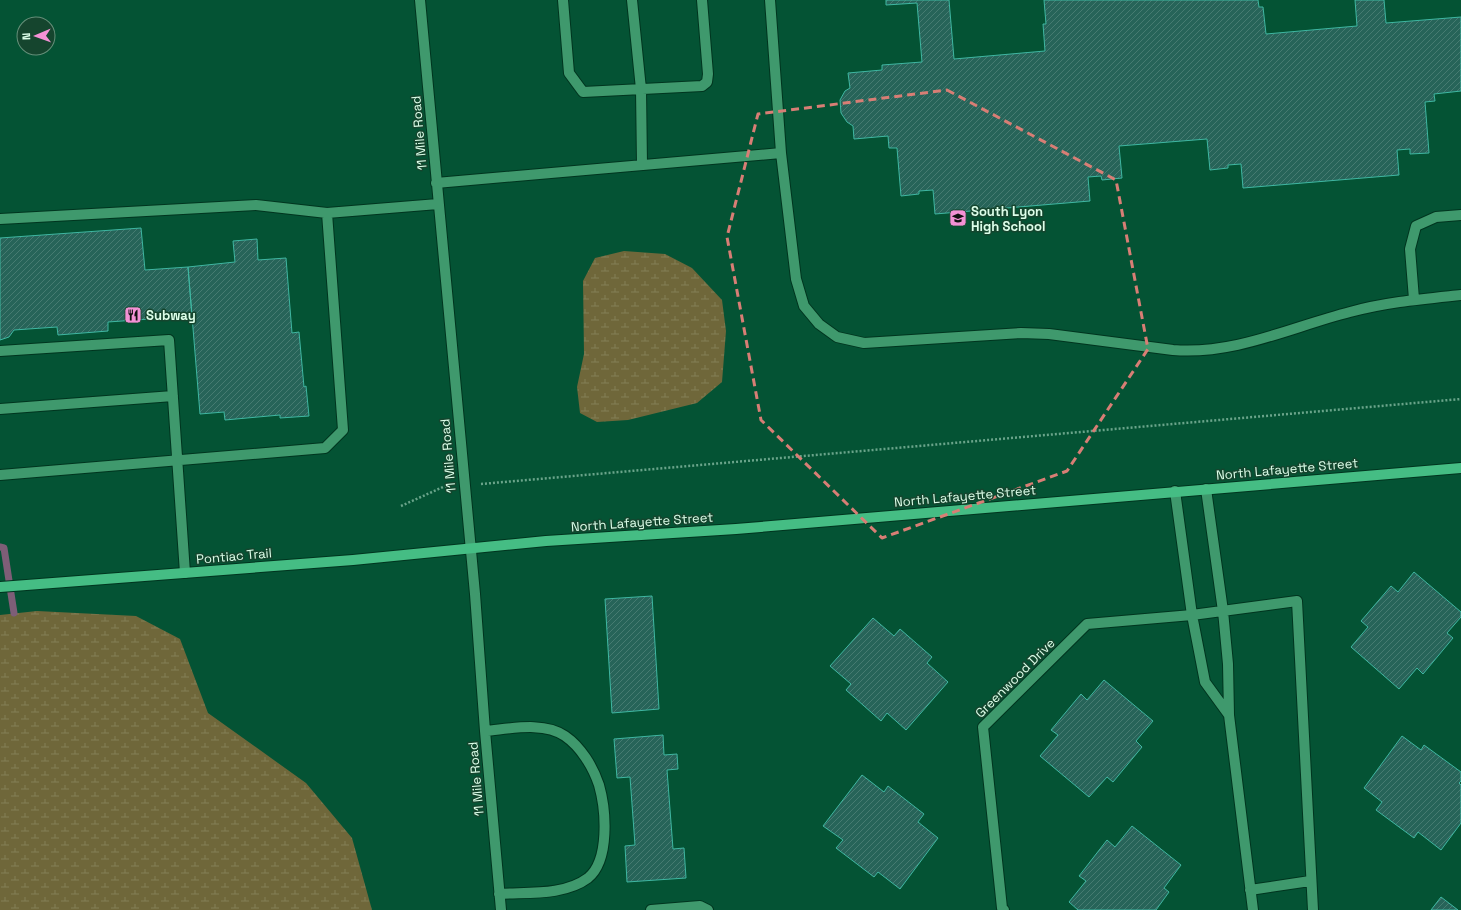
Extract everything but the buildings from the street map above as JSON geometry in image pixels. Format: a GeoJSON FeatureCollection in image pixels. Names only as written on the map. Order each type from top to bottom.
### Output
{"type":"FeatureCollection","features":[{"type":"Feature","properties":{"kind":"main road","name":"North Lafayette Street"},"geometry":{"type":"LineString","coordinates":[[470,548],[744,528],[1461,468]]}},
{"type":"Feature","properties":{"kind":"main road","name":"Pontiac Trail"},"geometry":{"type":"LineString","coordinates":[[0,587],[470,548]]}},
{"type":"Feature","properties":{"kind":"street","name":"11 Mile Road"},"geometry":{"type":"LineString","coordinates":[[420,0],[470,548],[501,910]]}},
{"type":"Feature","properties":{"kind":"street"},"geometry":{"type":"LineString","coordinates":[[563,0],[569,73],[583,92],[702,86],[707,82],[702,0]]}},
{"type":"Feature","properties":{"kind":"street"},"geometry":{"type":"LineString","coordinates":[[632,0],[641,89],[642,165]]}},
{"type":"Feature","properties":{"kind":"street"},"geometry":{"type":"LineString","coordinates":[[770,0],[781,153],[796,279],[804,306],[819,324],[837,337],[864,343],[1021,332],[1192,351],[1229,348],[1247,344],[1349,312],[1382,304],[1414,299],[1461,296]]}},
{"type":"Feature","properties":{"kind":"street"},"geometry":{"type":"LineString","coordinates":[[436,183],[781,153]]}},
{"type":"Feature","properties":{"kind":"street"},"geometry":{"type":"LineString","coordinates":[[0,219],[256,205],[327,213],[438,204]]}},
{"type":"Feature","properties":{"kind":"street"},"geometry":{"type":"LineString","coordinates":[[0,476],[325,448],[343,430],[327,213]]}},
{"type":"Feature","properties":{"kind":"street"},"geometry":{"type":"LineString","coordinates":[[1414,299],[1410,249],[1416,226],[1436,216],[1461,215]]}},
{"type":"Feature","properties":{"kind":"street"},"geometry":{"type":"LineString","coordinates":[[0,351],[169,340],[185,572]]}},
{"type":"Feature","properties":{"kind":"street"},"geometry":{"type":"LineString","coordinates":[[0,409],[173,396]]}},
{"type":"Feature","properties":{"kind":"street"},"geometry":{"type":"LineString","coordinates":[[1206,489],[1223,611],[1228,664],[1229,715],[1253,910]]}},
{"type":"Feature","properties":{"kind":"street"},"geometry":{"type":"LineString","coordinates":[[1175,491],[1192,615],[1205,682],[1229,715]]}},
{"type":"Feature","properties":{"kind":"street","name":"Greenwood Drive"},"geometry":{"type":"LineString","coordinates":[[1004,910],[1002,908],[983,727],[1088,624],[1192,615],[1297,601],[1310,880]]}},
{"type":"Feature","properties":{"kind":"street"},"geometry":{"type":"LineString","coordinates":[[485,731],[547,728],[565,736],[585,756],[599,786],[603,809],[604,828],[602,856],[596,869],[588,877],[578,883],[559,889],[499,894]]}},
{"type":"Feature","properties":{"kind":"street"},"geometry":{"type":"LineString","coordinates":[[1250,890],[1310,880],[1313,910]]}},
{"type":"Feature","properties":{"kind":"street"},"geometry":{"type":"LineString","coordinates":[[651,910],[700,906],[708,910]]}},
{"type":"Feature","properties":{"kind":"path"},"geometry":{"type":"LineString","coordinates":[[498,482],[1461,399]]}},
{"type":"Feature","properties":{"kind":"path"},"geometry":{"type":"LineString","coordinates":[[401,506],[443,486]]}},
{"type":"Feature","properties":{"kind":"highlighted area"},"geometry":{"type":"Polygon","coordinates":[[[947,90],[1116,180],[1148,349],[1067,471],[882,538],[761,420],[727,237],[758,114],[947,90]]]}},
{"type":"Feature","properties":{"kind":"green space"},"geometry":{"type":"Polygon","coordinates":[[[624,251],[665,254],[692,268],[722,300],[726,331],[722,382],[697,403],[628,420],[597,422],[580,413],[577,387],[584,354],[583,281],[595,258],[624,251]]]}},
{"type":"Feature","properties":{"kind":"green space"},"geometry":{"type":"Polygon","coordinates":[[[37,611],[136,616],[180,639],[208,713],[306,783],[352,838],[372,910],[0,910],[0,615],[37,611]]]}},
{"type":"Feature","properties":{"kind":"waterway"},"geometry":{"type":"LineString","coordinates":[[0,547],[4,548],[14,613]]}},
{"type":"Feature","properties":{"kind":"place","name":"South Lyon High School"},"geometry":{"type":"Point","coordinates":[958,218]}},
{"type":"Feature","properties":{"kind":"place","name":"Subway"},"geometry":{"type":"Point","coordinates":[133,315]}}]}
